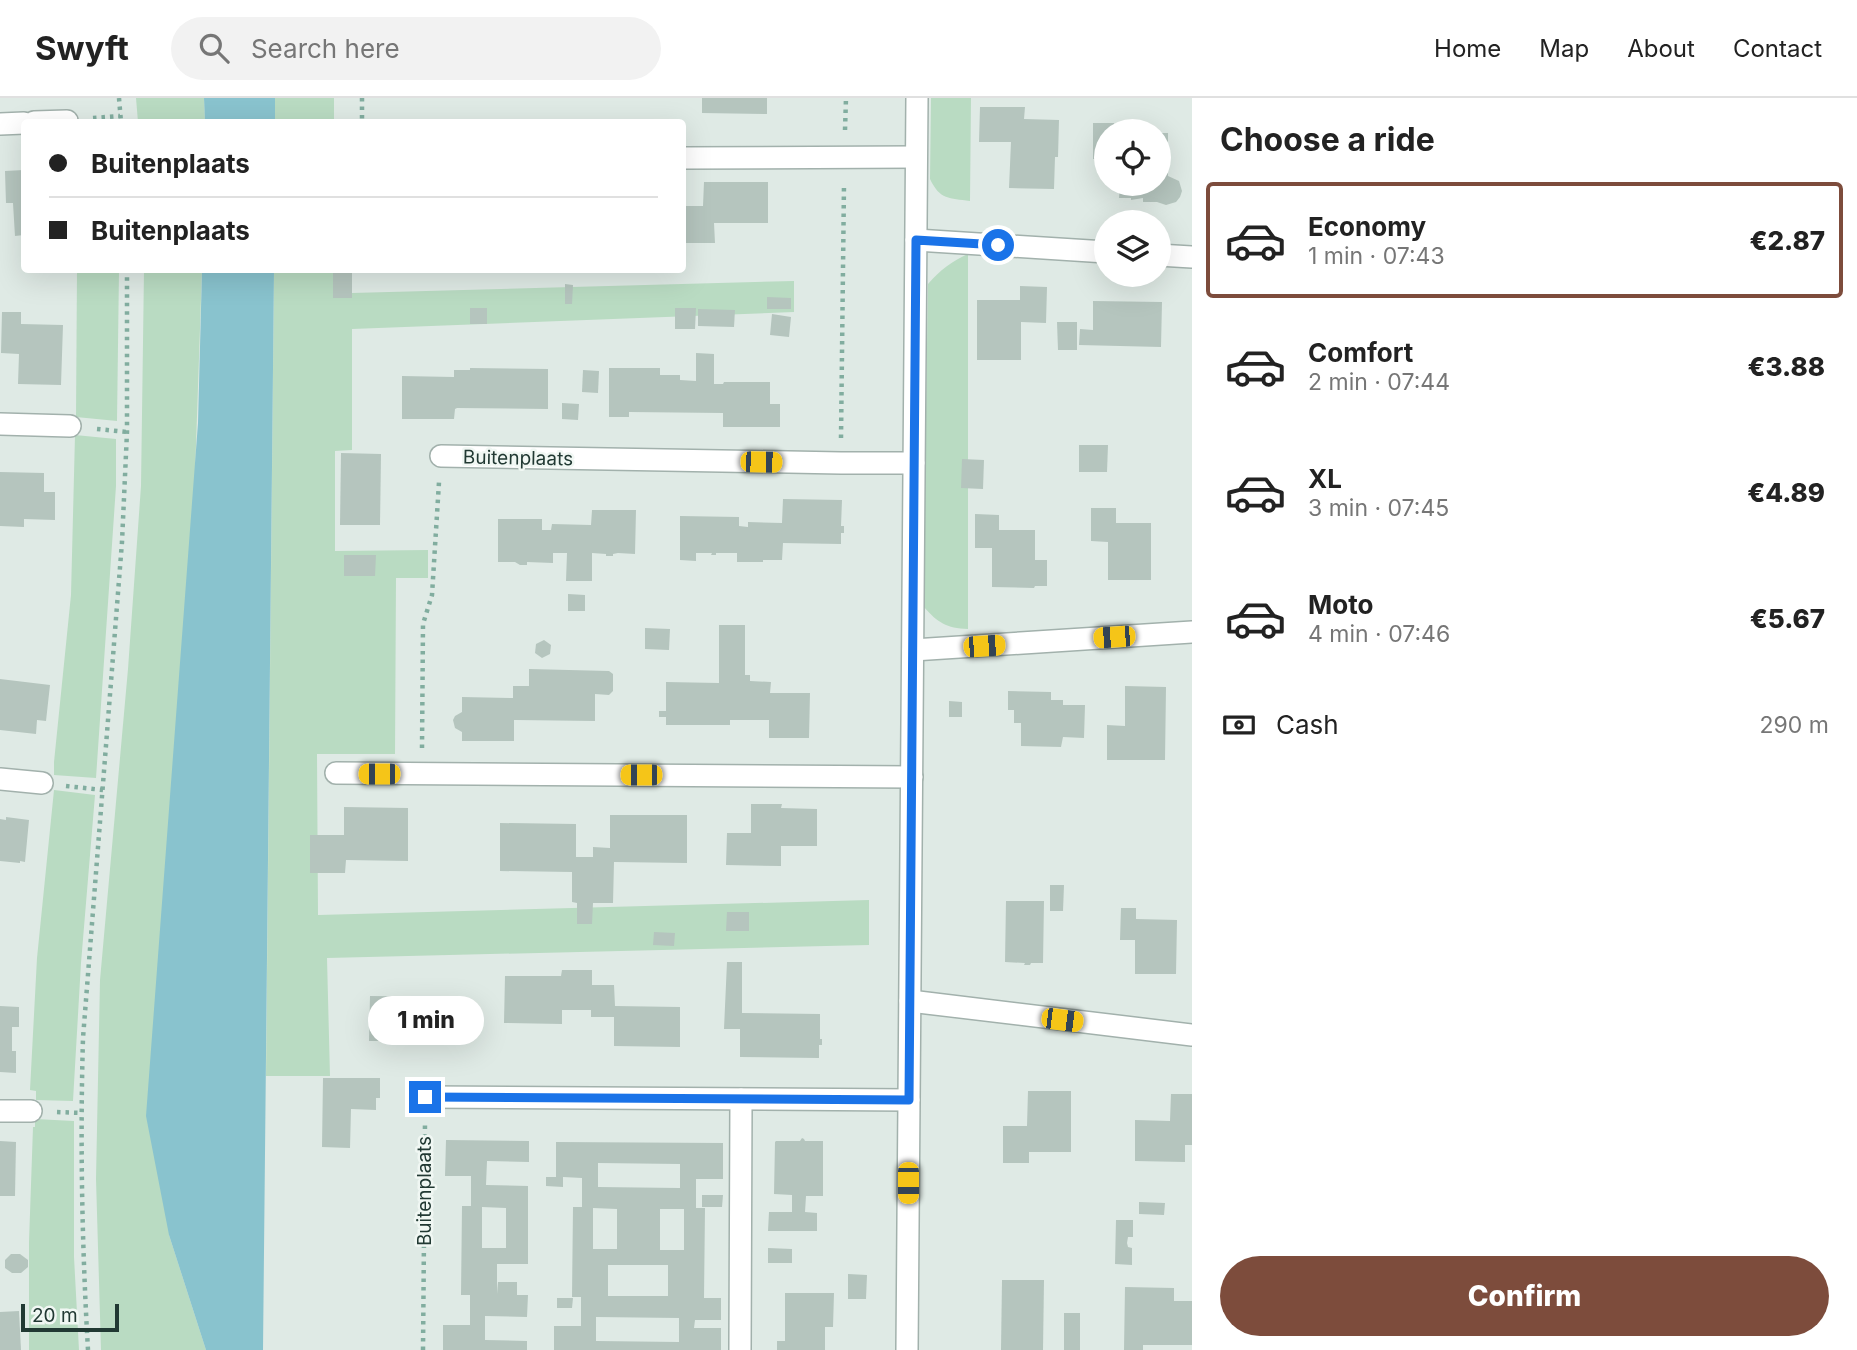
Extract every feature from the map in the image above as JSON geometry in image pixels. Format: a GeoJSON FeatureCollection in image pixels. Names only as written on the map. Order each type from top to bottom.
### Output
{"type":"FeatureCollection","features":[{"type":"Feature","properties":{"kind":"street"},"geometry":{"type":"LineString","coordinates":[[907,1350],[917,98]]}},
{"type":"Feature","properties":{"kind":"street"},"geometry":{"type":"LineString","coordinates":[[0,124],[21,123]]}},
{"type":"Feature","properties":{"kind":"street"},"geometry":{"type":"LineString","coordinates":[[686,158],[916,157]]}},
{"type":"Feature","properties":{"kind":"street"},"geometry":{"type":"LineString","coordinates":[[916,240],[1094,251]]}},
{"type":"Feature","properties":{"kind":"street"},"geometry":{"type":"LineString","coordinates":[[1171,256],[1192,257]]}},
{"type":"Feature","properties":{"kind":"street"},"geometry":{"type":"LineString","coordinates":[[0,424],[69,426]]}},
{"type":"Feature","properties":{"kind":"street","name":"Buitenplaats"},"geometry":{"type":"LineString","coordinates":[[441,456],[914,463]]}},
{"type":"Feature","properties":{"kind":"street"},"geometry":{"type":"LineString","coordinates":[[913,650],[1192,632]]}},
{"type":"Feature","properties":{"kind":"street"},"geometry":{"type":"LineString","coordinates":[[336,773],[912,777]]}},
{"type":"Feature","properties":{"kind":"street"},"geometry":{"type":"LineString","coordinates":[[0,779],[42,783]]}},
{"type":"Feature","properties":{"kind":"street"},"geometry":{"type":"LineString","coordinates":[[910,1001],[1192,1035]]}},
{"type":"Feature","properties":{"kind":"street"},"geometry":{"type":"LineString","coordinates":[[425,1097],[909,1100]]}},
{"type":"Feature","properties":{"kind":"street"},"geometry":{"type":"LineString","coordinates":[[740,1350],[741,1099]]}},
{"type":"Feature","properties":{"kind":"street"},"geometry":{"type":"LineString","coordinates":[[0,1111],[31,1111]]}},
{"type":"Feature","properties":{"kind":"path"},"geometry":{"type":"LineString","coordinates":[[119,98],[121,119]]}},
{"type":"Feature","properties":{"kind":"path"},"geometry":{"type":"LineString","coordinates":[[362,98],[362,119]]}},
{"type":"Feature","properties":{"kind":"path"},"geometry":{"type":"LineString","coordinates":[[841,463],[846,98]]}},
{"type":"Feature","properties":{"kind":"path"},"geometry":{"type":"LineString","coordinates":[[89,1350],[83,1269],[83,1038],[121,556],[127,432],[127,273]]}},
{"type":"Feature","properties":{"kind":"path","name":"Buitenplaats"},"geometry":{"type":"LineString","coordinates":[[421,774],[423,624],[432,595],[441,456]]}},
{"type":"Feature","properties":{"kind":"path"},"geometry":{"type":"LineString","coordinates":[[42,783],[103,790]]}},
{"type":"Feature","properties":{"kind":"path","name":"Buitenplaats"},"geometry":{"type":"LineString","coordinates":[[424,1350],[425,1097]]}},
{"type":"Feature","properties":{"kind":"green space"},"geometry":{"type":"Polygon","coordinates":[[[136,98],[204,98],[205,119],[138,119],[136,98]]]}},
{"type":"Feature","properties":{"kind":"green space"},"geometry":{"type":"Polygon","coordinates":[[[275,98],[334,98],[334,119],[275,119],[275,98]]]}},
{"type":"Feature","properties":{"kind":"green space"},"geometry":{"type":"Polygon","coordinates":[[[931,98],[971,98],[970,201],[942,194],[930,179],[931,98]]]}},
{"type":"Feature","properties":{"kind":"green space"},"geometry":{"type":"Polygon","coordinates":[[[968,254],[968,629],[943,624],[923,606],[928,284],[946,266],[968,254]]]}},
{"type":"Feature","properties":{"kind":"green space"},"geometry":{"type":"Polygon","coordinates":[[[77,273],[119,273],[117,421],[76,417],[77,273]]]}},
{"type":"Feature","properties":{"kind":"green space"},"geometry":{"type":"Polygon","coordinates":[[[144,273],[202,273],[169,1235],[206,1350],[101,1350],[96,1179],[100,980],[128,669],[141,486],[144,273]]]}},
{"type":"Feature","properties":{"kind":"green space"},"geometry":{"type":"Polygon","coordinates":[[[274,273],[352,273],[352,293],[794,281],[794,312],[352,329],[352,450],[335,451],[335,551],[428,550],[428,578],[396,578],[395,754],[317,754],[318,915],[869,900],[869,945],[327,958],[330,1076],[266,1076],[274,273]]]}},
{"type":"Feature","properties":{"kind":"green space"},"geometry":{"type":"Polygon","coordinates":[[[75,435],[116,439],[116,486],[96,778],[54,775],[71,595],[75,435]]]}},
{"type":"Feature","properties":{"kind":"green space"},"geometry":{"type":"Polygon","coordinates":[[[54,790],[95,795],[73,1101],[36,1100],[36,1091],[30,1090],[37,958],[54,790]]]}},
{"type":"Feature","properties":{"kind":"green space"},"geometry":{"type":"Polygon","coordinates":[[[35,1119],[74,1121],[74,1257],[79,1350],[29,1350],[29,1242],[35,1119]]]}},
{"type":"Feature","properties":{"kind":"water"},"geometry":{"type":"Polygon","coordinates":[[[204,98],[275,98],[275,119],[205,119],[204,98]]]}},
{"type":"Feature","properties":{"kind":"water"},"geometry":{"type":"Polygon","coordinates":[[[202,273],[274,273],[263,1350],[206,1350],[169,1235],[146,1116],[198,423],[202,273]]]}},
{"type":"Feature","properties":{"kind":"building"},"geometry":{"type":"Polygon","coordinates":[[[702,98],[767,98],[767,114],[702,113],[702,98]]]}},
{"type":"Feature","properties":{"kind":"building"},"geometry":{"type":"Polygon","coordinates":[[[980,107],[1025,107],[1024,119],[1059,120],[1054,189],[1009,188],[1011,142],[979,142],[980,107]]]}},
{"type":"Feature","properties":{"kind":"building"},"geometry":{"type":"Polygon","coordinates":[[[1093,123],[1094,123],[1094,159],[1093,123]]]}},
{"type":"Feature","properties":{"kind":"building"},"geometry":{"type":"Polygon","coordinates":[[[21,170],[21,235],[15,236],[13,203],[6,203],[5,171],[21,170]]]}},
{"type":"Feature","properties":{"kind":"building"},"geometry":{"type":"Polygon","coordinates":[[[1171,177],[1179,181],[1182,191],[1176,202],[1166,205],[1143,202],[1143,198],[1119,198],[1171,196],[1171,177]]]}},
{"type":"Feature","properties":{"kind":"building"},"geometry":{"type":"Polygon","coordinates":[[[704,182],[768,182],[768,223],[714,223],[715,243],[686,243],[686,206],[703,206],[704,182]]]}},
{"type":"Feature","properties":{"kind":"building"},"geometry":{"type":"Polygon","coordinates":[[[333,273],[352,273],[352,298],[333,298],[333,273]]]}},
{"type":"Feature","properties":{"kind":"building"},"geometry":{"type":"Polygon","coordinates":[[[565,284],[573,285],[572,304],[565,304],[565,284]]]}},
{"type":"Feature","properties":{"kind":"building"},"geometry":{"type":"Polygon","coordinates":[[[1020,286],[1047,287],[1046,323],[1021,322],[1021,360],[977,360],[977,300],[1020,300],[1020,286]]]}},
{"type":"Feature","properties":{"kind":"building"},"geometry":{"type":"Polygon","coordinates":[[[767,297],[791,298],[791,309],[767,309],[767,297]]]}},
{"type":"Feature","properties":{"kind":"building"},"geometry":{"type":"Polygon","coordinates":[[[1093,301],[1162,302],[1161,347],[1079,345],[1080,329],[1093,330],[1093,301]]]}},
{"type":"Feature","properties":{"kind":"building"},"geometry":{"type":"Polygon","coordinates":[[[470,308],[487,308],[487,324],[470,324],[470,308]]]}},
{"type":"Feature","properties":{"kind":"building"},"geometry":{"type":"Polygon","coordinates":[[[675,308],[696,308],[695,329],[675,329],[675,308]]]}},
{"type":"Feature","properties":{"kind":"building"},"geometry":{"type":"Polygon","coordinates":[[[698,309],[735,310],[734,327],[698,326],[698,309]]]}},
{"type":"Feature","properties":{"kind":"building"},"geometry":{"type":"Polygon","coordinates":[[[2,312],[21,312],[21,324],[63,325],[61,385],[18,384],[19,354],[1,353],[2,312]]]}},
{"type":"Feature","properties":{"kind":"building"},"geometry":{"type":"Polygon","coordinates":[[[772,314],[791,317],[789,337],[770,335],[772,314]]]}},
{"type":"Feature","properties":{"kind":"building"},"geometry":{"type":"Polygon","coordinates":[[[1057,322],[1077,322],[1077,350],[1058,350],[1057,322]]]}},
{"type":"Feature","properties":{"kind":"building"},"geometry":{"type":"Polygon","coordinates":[[[696,353],[714,354],[714,384],[770,382],[770,404],[780,404],[780,427],[723,427],[723,413],[629,412],[629,417],[609,417],[609,368],[660,368],[660,375],[680,375],[680,380],[696,381],[696,353]]]}},
{"type":"Feature","properties":{"kind":"building"},"geometry":{"type":"Polygon","coordinates":[[[548,369],[548,409],[457,408],[454,419],[402,419],[402,376],[454,377],[454,370],[548,369]]]}},
{"type":"Feature","properties":{"kind":"building"},"geometry":{"type":"Polygon","coordinates":[[[583,370],[599,371],[598,393],[582,392],[583,370]]]}},
{"type":"Feature","properties":{"kind":"building"},"geometry":{"type":"Polygon","coordinates":[[[562,403],[579,404],[578,420],[562,419],[562,403]]]}},
{"type":"Feature","properties":{"kind":"building"},"geometry":{"type":"Polygon","coordinates":[[[1079,445],[1108,445],[1107,472],[1079,472],[1079,445]]]}},
{"type":"Feature","properties":{"kind":"building"},"geometry":{"type":"Polygon","coordinates":[[[341,453],[381,454],[380,525],[340,525],[341,453]]]}},
{"type":"Feature","properties":{"kind":"building"},"geometry":{"type":"Polygon","coordinates":[[[962,459],[984,460],[983,489],[961,488],[962,459]]]}},
{"type":"Feature","properties":{"kind":"building"},"geometry":{"type":"Polygon","coordinates":[[[0,472],[44,473],[44,492],[55,492],[55,520],[24,519],[24,527],[0,526],[0,472]]]}},
{"type":"Feature","properties":{"kind":"building"},"geometry":{"type":"Polygon","coordinates":[[[783,499],[842,500],[841,526],[844,526],[844,533],[841,533],[841,544],[783,543],[782,560],[763,562],[737,562],[737,553],[696,553],[696,561],[680,560],[680,516],[739,517],[739,526],[748,527],[748,522],[782,523],[783,499]]]}},
{"type":"Feature","properties":{"kind":"building"},"geometry":{"type":"Polygon","coordinates":[[[1091,508],[1116,508],[1116,523],[1151,523],[1151,580],[1108,580],[1108,542],[1091,541],[1091,508]]]}},
{"type":"Feature","properties":{"kind":"building"},"geometry":{"type":"Polygon","coordinates":[[[592,510],[636,510],[635,554],[618,553],[606,556],[592,553],[592,581],[566,581],[567,553],[553,553],[553,563],[527,562],[527,565],[520,565],[515,562],[498,562],[498,519],[542,519],[542,530],[551,530],[552,524],[591,525],[592,510]]]}},
{"type":"Feature","properties":{"kind":"building"},"geometry":{"type":"Polygon","coordinates":[[[975,514],[999,515],[999,530],[1035,530],[1035,560],[1047,560],[1047,586],[992,587],[992,548],[975,548],[975,514]]]}},
{"type":"Feature","properties":{"kind":"building"},"geometry":{"type":"Polygon","coordinates":[[[344,555],[376,555],[375,576],[344,576],[344,555]]]}},
{"type":"Feature","properties":{"kind":"building"},"geometry":{"type":"Polygon","coordinates":[[[568,594],[585,595],[585,611],[568,611],[568,594]]]}},
{"type":"Feature","properties":{"kind":"building"},"geometry":{"type":"Polygon","coordinates":[[[719,625],[745,625],[745,675],[750,675],[750,681],[771,682],[770,693],[810,693],[809,738],[769,738],[769,720],[730,720],[730,725],[666,725],[666,717],[659,717],[659,711],[666,711],[666,682],[719,683],[719,625]]]}},
{"type":"Feature","properties":{"kind":"building"},"geometry":{"type":"Polygon","coordinates":[[[645,628],[670,629],[669,650],[645,649],[645,628]]]}},
{"type":"Feature","properties":{"kind":"building"},"geometry":{"type":"Polygon","coordinates":[[[544,640],[551,645],[550,654],[542,658],[535,653],[536,644],[544,640]]]}},
{"type":"Feature","properties":{"kind":"building"},"geometry":{"type":"Polygon","coordinates":[[[529,669],[609,671],[613,674],[613,691],[609,695],[595,694],[595,721],[514,720],[514,741],[462,741],[462,732],[455,728],[453,720],[462,712],[462,697],[513,698],[513,686],[529,686],[529,669]]]}},
{"type":"Feature","properties":{"kind":"building"},"geometry":{"type":"Polygon","coordinates":[[[0,679],[50,685],[46,721],[37,720],[36,734],[0,730],[0,679]]]}},
{"type":"Feature","properties":{"kind":"building"},"geometry":{"type":"Polygon","coordinates":[[[1125,686],[1166,687],[1165,760],[1107,760],[1107,725],[1125,726],[1125,686]]]}},
{"type":"Feature","properties":{"kind":"building"},"geometry":{"type":"Polygon","coordinates":[[[1008,691],[1051,692],[1051,700],[1063,700],[1063,705],[1085,705],[1084,738],[1063,737],[1061,747],[1021,746],[1021,723],[1014,723],[1014,710],[1008,710],[1008,691]]]}},
{"type":"Feature","properties":{"kind":"building"},"geometry":{"type":"Polygon","coordinates":[[[949,701],[962,702],[962,717],[949,717],[949,701]]]}},
{"type":"Feature","properties":{"kind":"building"},"geometry":{"type":"Polygon","coordinates":[[[751,804],[782,804],[781,808],[817,809],[817,846],[781,846],[781,866],[726,865],[727,833],[751,833],[751,804]]]}},
{"type":"Feature","properties":{"kind":"building"},"geometry":{"type":"Polygon","coordinates":[[[344,807],[408,808],[408,861],[346,860],[345,873],[310,873],[310,835],[344,835],[344,807]]]}},
{"type":"Feature","properties":{"kind":"building"},"geometry":{"type":"Polygon","coordinates":[[[610,815],[687,815],[687,863],[614,862],[613,903],[593,903],[592,924],[577,924],[577,903],[572,902],[572,872],[500,871],[500,823],[576,824],[576,857],[593,857],[593,847],[610,848],[610,815]]]}},
{"type":"Feature","properties":{"kind":"building"},"geometry":{"type":"Polygon","coordinates":[[[6,817],[29,820],[25,862],[0,861],[0,819],[6,820],[6,817]]]}},
{"type":"Feature","properties":{"kind":"building"},"geometry":{"type":"Polygon","coordinates":[[[1050,885],[1064,885],[1063,911],[1050,911],[1050,885]]]}},
{"type":"Feature","properties":{"kind":"building"},"geometry":{"type":"Polygon","coordinates":[[[1006,901],[1044,901],[1043,963],[1024,965],[1025,963],[1005,962],[1006,901]]]}},
{"type":"Feature","properties":{"kind":"building"},"geometry":{"type":"Polygon","coordinates":[[[1121,908],[1136,908],[1136,919],[1177,920],[1176,974],[1135,974],[1135,940],[1120,940],[1121,908]]]}},
{"type":"Feature","properties":{"kind":"building"},"geometry":{"type":"Polygon","coordinates":[[[727,912],[749,912],[749,931],[726,931],[727,912]]]}},
{"type":"Feature","properties":{"kind":"building"},"geometry":{"type":"Polygon","coordinates":[[[654,932],[675,933],[674,946],[653,945],[654,932]]]}},
{"type":"Feature","properties":{"kind":"building"},"geometry":{"type":"Polygon","coordinates":[[[727,962],[742,962],[742,1013],[820,1014],[822,1045],[819,1045],[819,1058],[740,1057],[740,1029],[724,1029],[727,962]]]}},
{"type":"Feature","properties":{"kind":"building"},"geometry":{"type":"Polygon","coordinates":[[[562,970],[592,970],[592,985],[614,985],[615,1006],[680,1007],[680,1047],[614,1046],[614,1017],[591,1017],[591,1010],[562,1010],[562,1024],[504,1023],[505,976],[561,976],[562,970]]]}},
{"type":"Feature","properties":{"kind":"building"},"geometry":{"type":"Polygon","coordinates":[[[370,996],[460,997],[459,1030],[433,1030],[433,1041],[369,1041],[370,996]]]}},
{"type":"Feature","properties":{"kind":"building"},"geometry":{"type":"Polygon","coordinates":[[[0,1006],[19,1007],[19,1027],[12,1027],[16,1073],[0,1072],[0,1006]]]}},
{"type":"Feature","properties":{"kind":"building"},"geometry":{"type":"Polygon","coordinates":[[[323,1078],[380,1078],[380,1098],[376,1098],[376,1110],[351,1109],[350,1148],[322,1147],[323,1078]]]}},
{"type":"Feature","properties":{"kind":"building"},"geometry":{"type":"Polygon","coordinates":[[[1028,1091],[1071,1091],[1071,1152],[1029,1152],[1029,1163],[1003,1163],[1003,1126],[1027,1126],[1028,1091]]]}},
{"type":"Feature","properties":{"kind":"building"},"geometry":{"type":"Polygon","coordinates":[[[1171,1094],[1192,1094],[1192,1145],[1185,1145],[1185,1162],[1135,1161],[1135,1120],[1170,1121],[1171,1094]]]}},
{"type":"Feature","properties":{"kind":"building"},"geometry":{"type":"Polygon","coordinates":[[[802,1138],[805,1141],[823,1141],[823,1196],[806,1196],[805,1212],[817,1213],[817,1231],[768,1231],[769,1212],[792,1212],[792,1195],[774,1194],[775,1142],[800,1141],[802,1138]]]}},
{"type":"Feature","properties":{"kind":"building"},"geometry":{"type":"Polygon","coordinates":[[[446,1140],[529,1141],[529,1162],[487,1161],[486,1185],[528,1186],[528,1264],[497,1264],[497,1294],[498,1282],[517,1282],[517,1295],[528,1295],[527,1317],[485,1316],[485,1340],[527,1341],[527,1350],[443,1350],[443,1325],[470,1325],[470,1295],[461,1295],[462,1206],[471,1206],[471,1176],[445,1176],[446,1140]],[[482,1207],[482,1248],[506,1248],[506,1208],[482,1207]]]}},
{"type":"Feature","properties":{"kind":"building"},"geometry":{"type":"Polygon","coordinates":[[[0,1141],[16,1142],[15,1196],[0,1196],[0,1141]]]}},
{"type":"Feature","properties":{"kind":"building"},"geometry":{"type":"Polygon","coordinates":[[[556,1142],[723,1143],[723,1179],[696,1179],[696,1208],[705,1208],[704,1298],[721,1298],[721,1320],[695,1320],[694,1328],[721,1328],[721,1350],[554,1350],[554,1326],[581,1326],[581,1297],[572,1297],[573,1207],[582,1207],[582,1178],[563,1177],[563,1187],[546,1186],[546,1177],[556,1177],[556,1142]],[[598,1163],[598,1187],[680,1188],[680,1164],[598,1163]],[[593,1208],[593,1249],[617,1249],[617,1209],[593,1208]],[[660,1209],[660,1250],[684,1250],[684,1209],[660,1209]],[[608,1265],[608,1296],[668,1296],[668,1265],[608,1265]],[[596,1317],[596,1341],[679,1342],[679,1318],[596,1317]]]}},
{"type":"Feature","properties":{"kind":"building"},"geometry":{"type":"Polygon","coordinates":[[[702,1195],[723,1195],[722,1207],[702,1207],[702,1195]]]}},
{"type":"Feature","properties":{"kind":"building"},"geometry":{"type":"Polygon","coordinates":[[[1139,1202],[1165,1203],[1164,1215],[1139,1214],[1139,1202]]]}},
{"type":"Feature","properties":{"kind":"building"},"geometry":{"type":"Polygon","coordinates":[[[1116,1220],[1133,1220],[1133,1237],[1128,1237],[1127,1243],[1128,1247],[1132,1248],[1132,1265],[1115,1264],[1116,1220]]]}},
{"type":"Feature","properties":{"kind":"building"},"geometry":{"type":"Polygon","coordinates":[[[768,1248],[792,1249],[792,1263],[768,1263],[768,1248]]]}},
{"type":"Feature","properties":{"kind":"building"},"geometry":{"type":"Polygon","coordinates":[[[11,1254],[20,1254],[28,1260],[28,1267],[21,1273],[12,1273],[5,1268],[5,1260],[11,1254]]]}},
{"type":"Feature","properties":{"kind":"building"},"geometry":{"type":"Polygon","coordinates":[[[848,1274],[867,1275],[866,1299],[848,1299],[848,1274]]]}},
{"type":"Feature","properties":{"kind":"building"},"geometry":{"type":"Polygon","coordinates":[[[1002,1280],[1044,1280],[1043,1350],[1001,1350],[1002,1280]]]}},
{"type":"Feature","properties":{"kind":"building"},"geometry":{"type":"Polygon","coordinates":[[[1125,1287],[1174,1288],[1174,1301],[1192,1301],[1192,1345],[1143,1345],[1143,1350],[1124,1350],[1125,1287]]]}},
{"type":"Feature","properties":{"kind":"building"},"geometry":{"type":"Polygon","coordinates":[[[785,1293],[834,1293],[833,1327],[825,1327],[825,1350],[777,1350],[777,1341],[785,1341],[785,1293]]]}},
{"type":"Feature","properties":{"kind":"building"},"geometry":{"type":"Polygon","coordinates":[[[557,1298],[573,1298],[572,1308],[557,1308],[557,1298]]]}},
{"type":"Feature","properties":{"kind":"building"},"geometry":{"type":"Polygon","coordinates":[[[19,1311],[21,1350],[0,1350],[0,1312],[19,1311]]]}},
{"type":"Feature","properties":{"kind":"building"},"geometry":{"type":"Polygon","coordinates":[[[1064,1313],[1080,1313],[1080,1350],[1064,1350],[1064,1313]]]}},
{"type":"Feature","properties":{"kind":"route"},"geometry":{"type":"LineString","coordinates":[[425,1097],[909,1100],[916,240],[998,245]]}}]}
